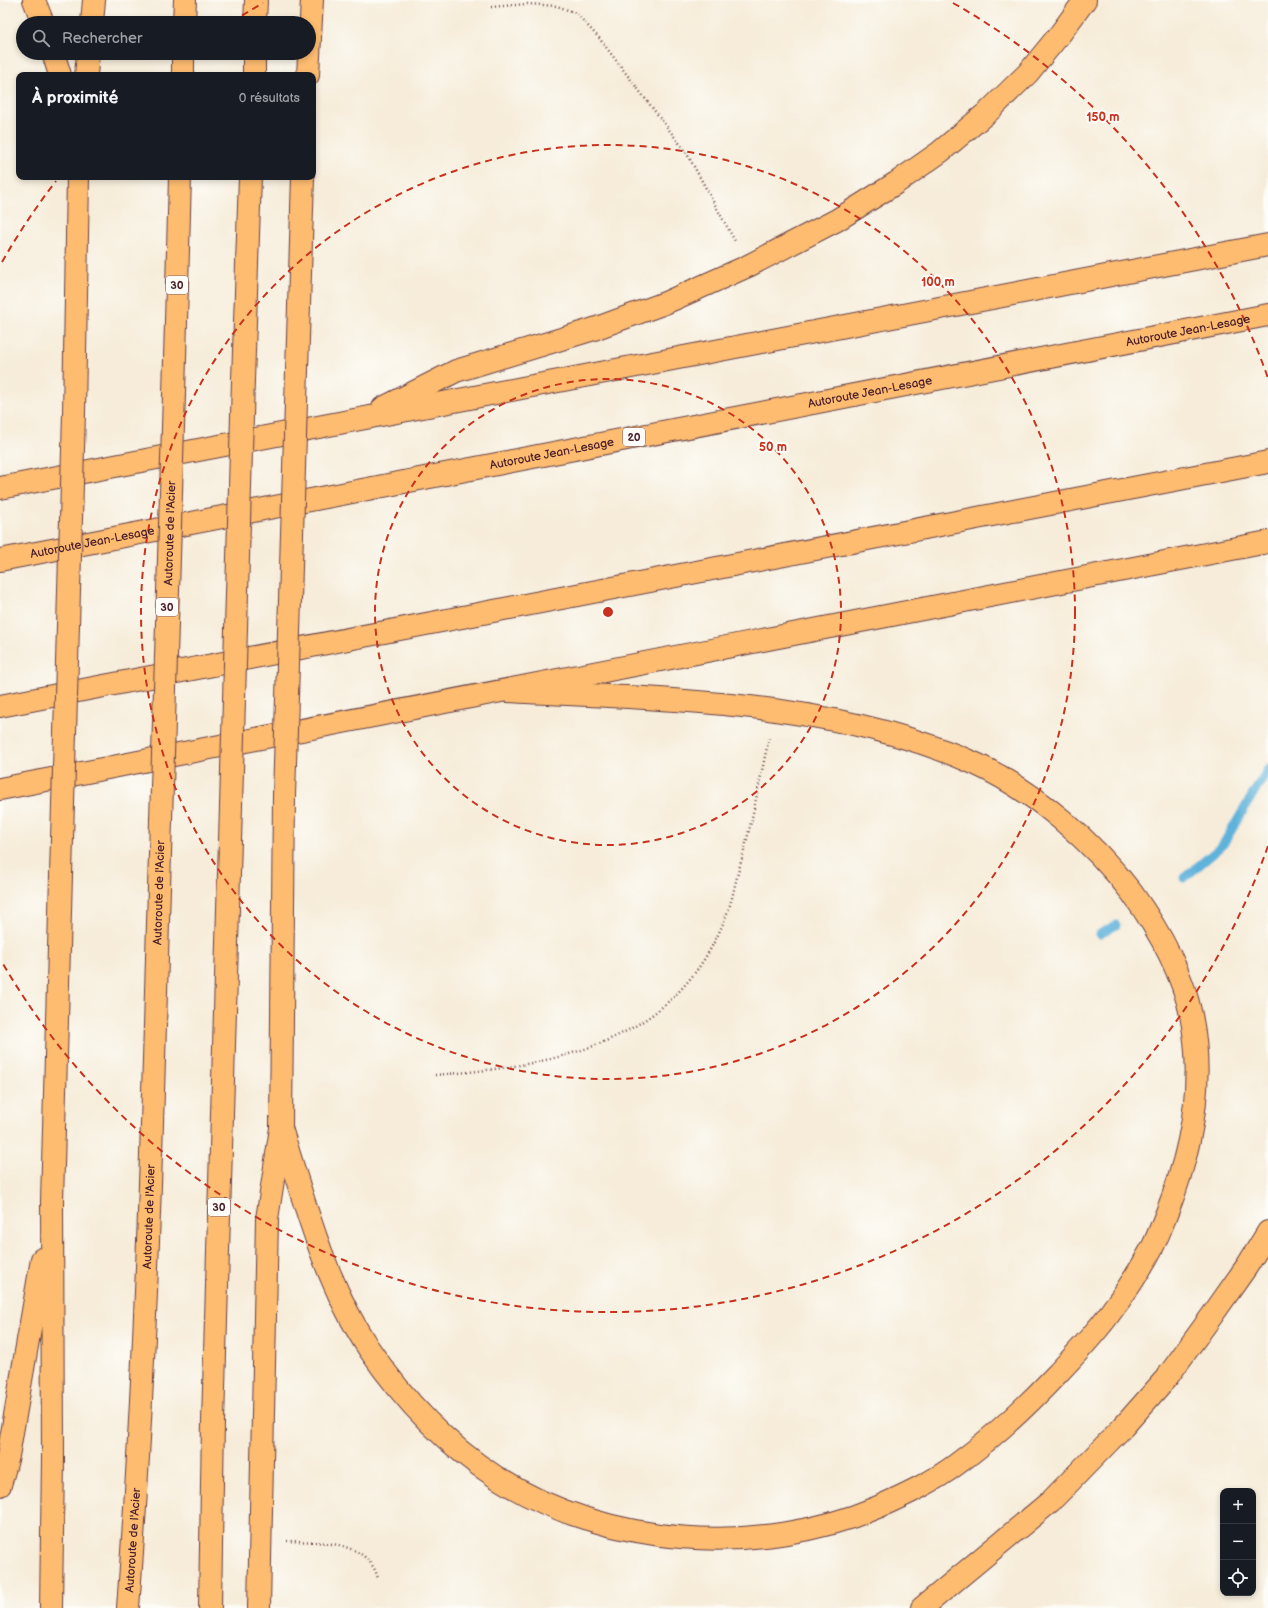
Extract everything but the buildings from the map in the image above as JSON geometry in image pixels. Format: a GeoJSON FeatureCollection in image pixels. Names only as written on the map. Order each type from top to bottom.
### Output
{"type":"FeatureCollection","features":[{"type":"Feature","properties":{"kind":"highway"},"geometry":{"type":"LineString","coordinates":[[34,0],[40,16]]}},
{"type":"Feature","properties":{"kind":"highway"},"geometry":{"type":"LineString","coordinates":[[93,16],[94,0]]}},
{"type":"Feature","properties":{"kind":"highway"},"geometry":{"type":"LineString","coordinates":[[184,16],[185,0]]}},
{"type":"Feature","properties":{"kind":"highway"},"geometry":{"type":"LineString","coordinates":[[256,0],[256,16]]}},
{"type":"Feature","properties":{"kind":"highway"},"geometry":{"type":"LineString","coordinates":[[311,16],[312,0]]}},
{"type":"Feature","properties":{"kind":"highway"},"geometry":{"type":"LineString","coordinates":[[362,418],[456,371],[594,329],[665,303],[748,266],[837,220],[896,183],[940,152],[989,111],[1028,73],[1060,34],[1085,0]]}},
{"type":"Feature","properties":{"kind":"highway"},"geometry":{"type":"LineString","coordinates":[[55,60],[59,72]]}},
{"type":"Feature","properties":{"kind":"highway"},"geometry":{"type":"LineString","coordinates":[[86,72],[87,60]]}},
{"type":"Feature","properties":{"kind":"highway"},"geometry":{"type":"LineString","coordinates":[[183,60],[183,72]]}},
{"type":"Feature","properties":{"kind":"highway"},"geometry":{"type":"LineString","coordinates":[[254,60],[254,72]]}},
{"type":"Feature","properties":{"kind":"highway"},"geometry":{"type":"LineString","coordinates":[[308,72],[309,60]]}},
{"type":"Feature","properties":{"kind":"highway"},"geometry":{"type":"LineString","coordinates":[[51,1608],[53,1458],[52,1201],[74,413],[78,180]]}},
{"type":"Feature","properties":{"kind":"highway","name":"Autoroute de l'Acier"},"geometry":{"type":"LineString","coordinates":[[128,1608],[137,1479],[146,1309],[180,180]]}},
{"type":"Feature","properties":{"kind":"highway","name":"30"},"geometry":{"type":"LineString","coordinates":[[210,1608],[213,1406],[250,180]]}},
{"type":"Feature","properties":{"kind":"highway"},"geometry":{"type":"LineString","coordinates":[[259,1608],[267,1219],[281,1128],[284,796],[303,180]]}},
{"type":"Feature","properties":{"kind":"highway"},"geometry":{"type":"LineString","coordinates":[[0,488],[362,418],[478,398],[1268,245]]}},
{"type":"Feature","properties":{"kind":"highway","name":"Autoroute Jean-Lesage"},"geometry":{"type":"LineString","coordinates":[[0,560],[1268,314]]}},
{"type":"Feature","properties":{"kind":"highway"},"geometry":{"type":"LineString","coordinates":[[0,706],[1268,462]]}},
{"type":"Feature","properties":{"kind":"highway"},"geometry":{"type":"LineString","coordinates":[[0,789],[1268,542]]}},
{"type":"Feature","properties":{"kind":"highway"},"geometry":{"type":"LineString","coordinates":[[281,1128],[320,1251],[332,1281],[350,1317],[369,1349],[408,1399],[430,1423],[462,1452],[496,1476],[549,1504],[580,1516],[627,1529],[679,1538],[726,1540],[777,1535],[827,1525],[874,1509],[916,1489],[953,1467],[989,1439],[1046,1385],[1106,1319],[1131,1284],[1155,1242],[1172,1200],[1184,1164],[1194,1120],[1197,1080],[1195,1043],[1190,1012],[1180,980],[1145,911],[1116,873],[1090,844],[1021,789],[980,766],[939,749],[892,735],[848,724],[775,710],[718,703],[508,691]]}},
{"type":"Feature","properties":{"kind":"highway"},"geometry":{"type":"LineString","coordinates":[[0,1485],[8,1456],[52,1201]]}},
{"type":"Feature","properties":{"kind":"highway"},"geometry":{"type":"LineString","coordinates":[[922,1608],[1051,1501],[1123,1427],[1168,1376],[1247,1266],[1268,1232]]}},
{"type":"Feature","properties":{"kind":"path"},"geometry":{"type":"LineString","coordinates":[[491,7],[527,4],[557,6],[576,13],[599,38],[686,152],[748,266]]}},
{"type":"Feature","properties":{"kind":"path"},"geometry":{"type":"LineString","coordinates":[[435,1074],[482,1071],[517,1066],[560,1056],[598,1044],[645,1020],[664,1006],[690,979],[711,948],[729,908],[746,846],[775,710]]}},
{"type":"Feature","properties":{"kind":"path"},"geometry":{"type":"LineString","coordinates":[[260,1541],[319,1542],[345,1546],[361,1554],[377,1573],[378,1579]]}},
{"type":"Feature","properties":{"kind":"waterway"},"geometry":{"type":"LineString","coordinates":[[1184,878],[1222,846],[1268,769]]}},
{"type":"Feature","properties":{"kind":"waterway"},"geometry":{"type":"LineString","coordinates":[[1100,934],[1116,925]]}}]}
